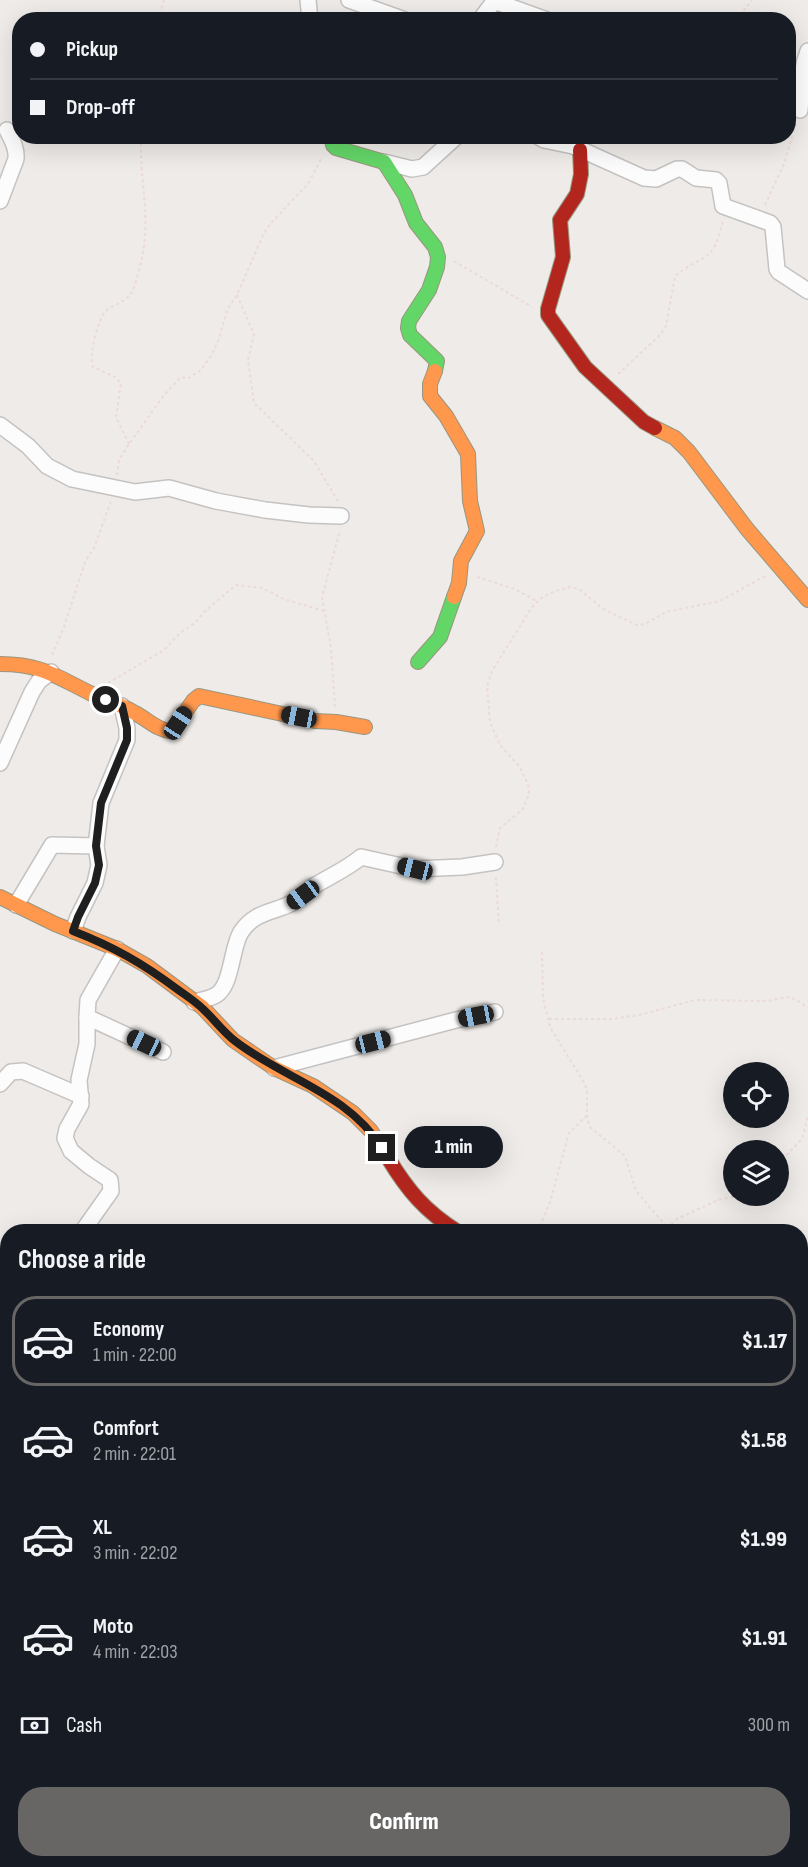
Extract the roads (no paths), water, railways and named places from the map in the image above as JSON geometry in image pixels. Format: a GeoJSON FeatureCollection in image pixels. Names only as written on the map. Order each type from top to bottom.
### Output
{"type":"FeatureCollection","features":[{"type":"Feature","properties":{"kind":"street"},"geometry":{"type":"LineString","coordinates":[[349,0],[383,12]]}},
{"type":"Feature","properties":{"kind":"street"},"geometry":{"type":"LineString","coordinates":[[493,2],[504,3],[527,12]]}},
{"type":"Feature","properties":{"kind":"street"},"geometry":{"type":"LineString","coordinates":[[799,110],[803,85],[802,70],[808,51]]}},
{"type":"Feature","properties":{"kind":"street"},"geometry":{"type":"LineString","coordinates":[[7,130],[12,139]]}},
{"type":"Feature","properties":{"kind":"street"},"geometry":{"type":"LineString","coordinates":[[0,201],[16,159],[14,144]]}},
{"type":"Feature","properties":{"kind":"street"},"geometry":{"type":"LineString","coordinates":[[334,144],[336,148],[412,169],[423,167],[448,144]]}},
{"type":"Feature","properties":{"kind":"street"},"geometry":{"type":"LineString","coordinates":[[563,144],[573,146],[644,178],[656,179],[682,169],[696,178],[716,180],[719,183],[723,206],[770,223],[773,227],[775,263],[779,272],[808,291]]}},
{"type":"Feature","properties":{"kind":"street"},"geometry":{"type":"LineString","coordinates":[[580,150],[581,174],[577,194],[560,220],[562,257],[548,315],[585,367],[644,422],[675,438],[689,452],[747,529],[808,600]]}},
{"type":"Feature","properties":{"kind":"street"},"geometry":{"type":"LineString","coordinates":[[384,162],[405,195],[416,223],[435,247],[438,257],[429,290],[409,321],[408,328],[410,335],[437,361],[430,384],[430,396],[446,416],[468,454],[470,501],[477,531],[463,555],[455,596],[440,637],[418,662]]}},
{"type":"Feature","properties":{"kind":"street"},"geometry":{"type":"LineString","coordinates":[[0,425],[28,446],[47,466],[72,478],[115,489],[142,492],[169,488],[216,501],[265,510],[341,516]]}},
{"type":"Feature","properties":{"kind":"street"},"geometry":{"type":"LineString","coordinates":[[0,663],[21,664],[48,672],[122,706],[168,731],[172,730],[192,701],[199,696],[315,721],[365,727]]}},
{"type":"Feature","properties":{"kind":"street"},"geometry":{"type":"LineString","coordinates":[[0,763],[32,692],[48,672]]}},
{"type":"Feature","properties":{"kind":"street"},"geometry":{"type":"LineString","coordinates":[[73,931],[95,883],[99,865],[96,846],[101,803],[127,740],[122,706]]}},
{"type":"Feature","properties":{"kind":"street"},"geometry":{"type":"LineString","coordinates":[[16,905],[52,845],[96,846]]}},
{"type":"Feature","properties":{"kind":"street"},"geometry":{"type":"LineString","coordinates":[[194,1002],[220,992],[241,932],[256,915],[292,903],[361,857],[415,869],[462,867],[495,862]]}},
{"type":"Feature","properties":{"kind":"street"},"geometry":{"type":"LineString","coordinates":[[0,897],[117,949],[147,966],[194,1002],[233,1041],[274,1068],[313,1086],[352,1113],[371,1131],[403,1183],[418,1202],[445,1224]]}},
{"type":"Feature","properties":{"kind":"street"},"geometry":{"type":"LineString","coordinates":[[88,1224],[112,1187],[110,1180],[72,1151],[67,1143],[67,1129],[81,1107],[79,1080],[87,1044],[88,1000],[117,949]]}},
{"type":"Feature","properties":{"kind":"street"},"geometry":{"type":"LineString","coordinates":[[274,1068],[456,1020],[495,1012]]}},
{"type":"Feature","properties":{"kind":"street"},"geometry":{"type":"LineString","coordinates":[[87,1017],[163,1052]]}},
{"type":"Feature","properties":{"kind":"street"},"geometry":{"type":"LineString","coordinates":[[0,1084],[11,1072],[23,1071],[81,1096]]}}]}
